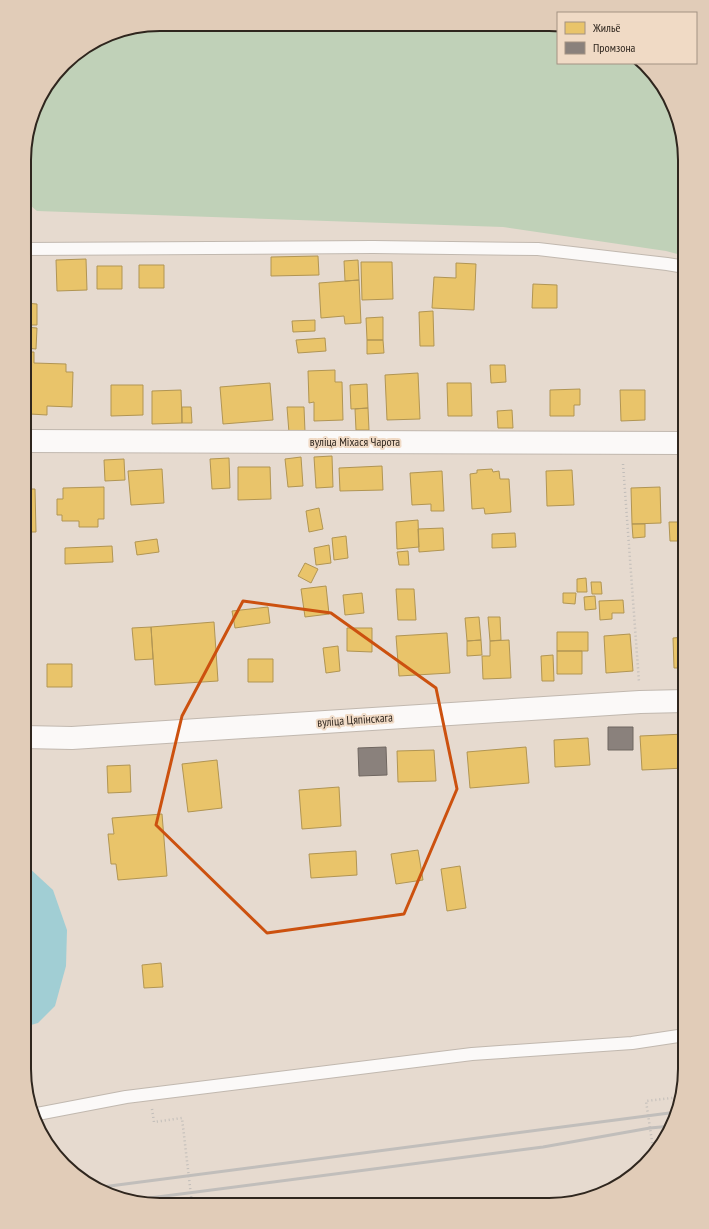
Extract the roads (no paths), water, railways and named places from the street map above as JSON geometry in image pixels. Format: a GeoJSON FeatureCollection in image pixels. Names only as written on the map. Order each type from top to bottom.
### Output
{"type":"FeatureCollection","features":[{"type":"Feature","properties":{"kind":"street","name":"вуліца Міхася Чарота"},"geometry":{"type":"LineString","coordinates":[[31,441],[678,443]]}},
{"type":"Feature","properties":{"kind":"street","name":"вуліца Цяпінскага"},"geometry":{"type":"LineString","coordinates":[[31,737],[72,738],[640,702],[678,701]]}},
{"type":"Feature","properties":{"kind":"lane"},"geometry":{"type":"LineString","coordinates":[[31,249],[373,247],[538,249],[678,266]]}},
{"type":"Feature","properties":{"kind":"lane"},"geometry":{"type":"LineString","coordinates":[[39,1114],[126,1097],[472,1054],[632,1043],[678,1036]]}},
{"type":"Feature","properties":{"kind":"water"},"geometry":{"type":"Polygon","coordinates":[[[31,870],[53,890],[67,930],[66,966],[55,1006],[38,1023],[31,1025],[31,870]]]}},
{"type":"Feature","properties":{"kind":"railway"},"geometry":{"type":"LineString","coordinates":[[107,1186],[670,1113]]}},
{"type":"Feature","properties":{"kind":"railway"},"geometry":{"type":"LineString","coordinates":[[153,1198],[543,1147],[665,1127]]}}]}
